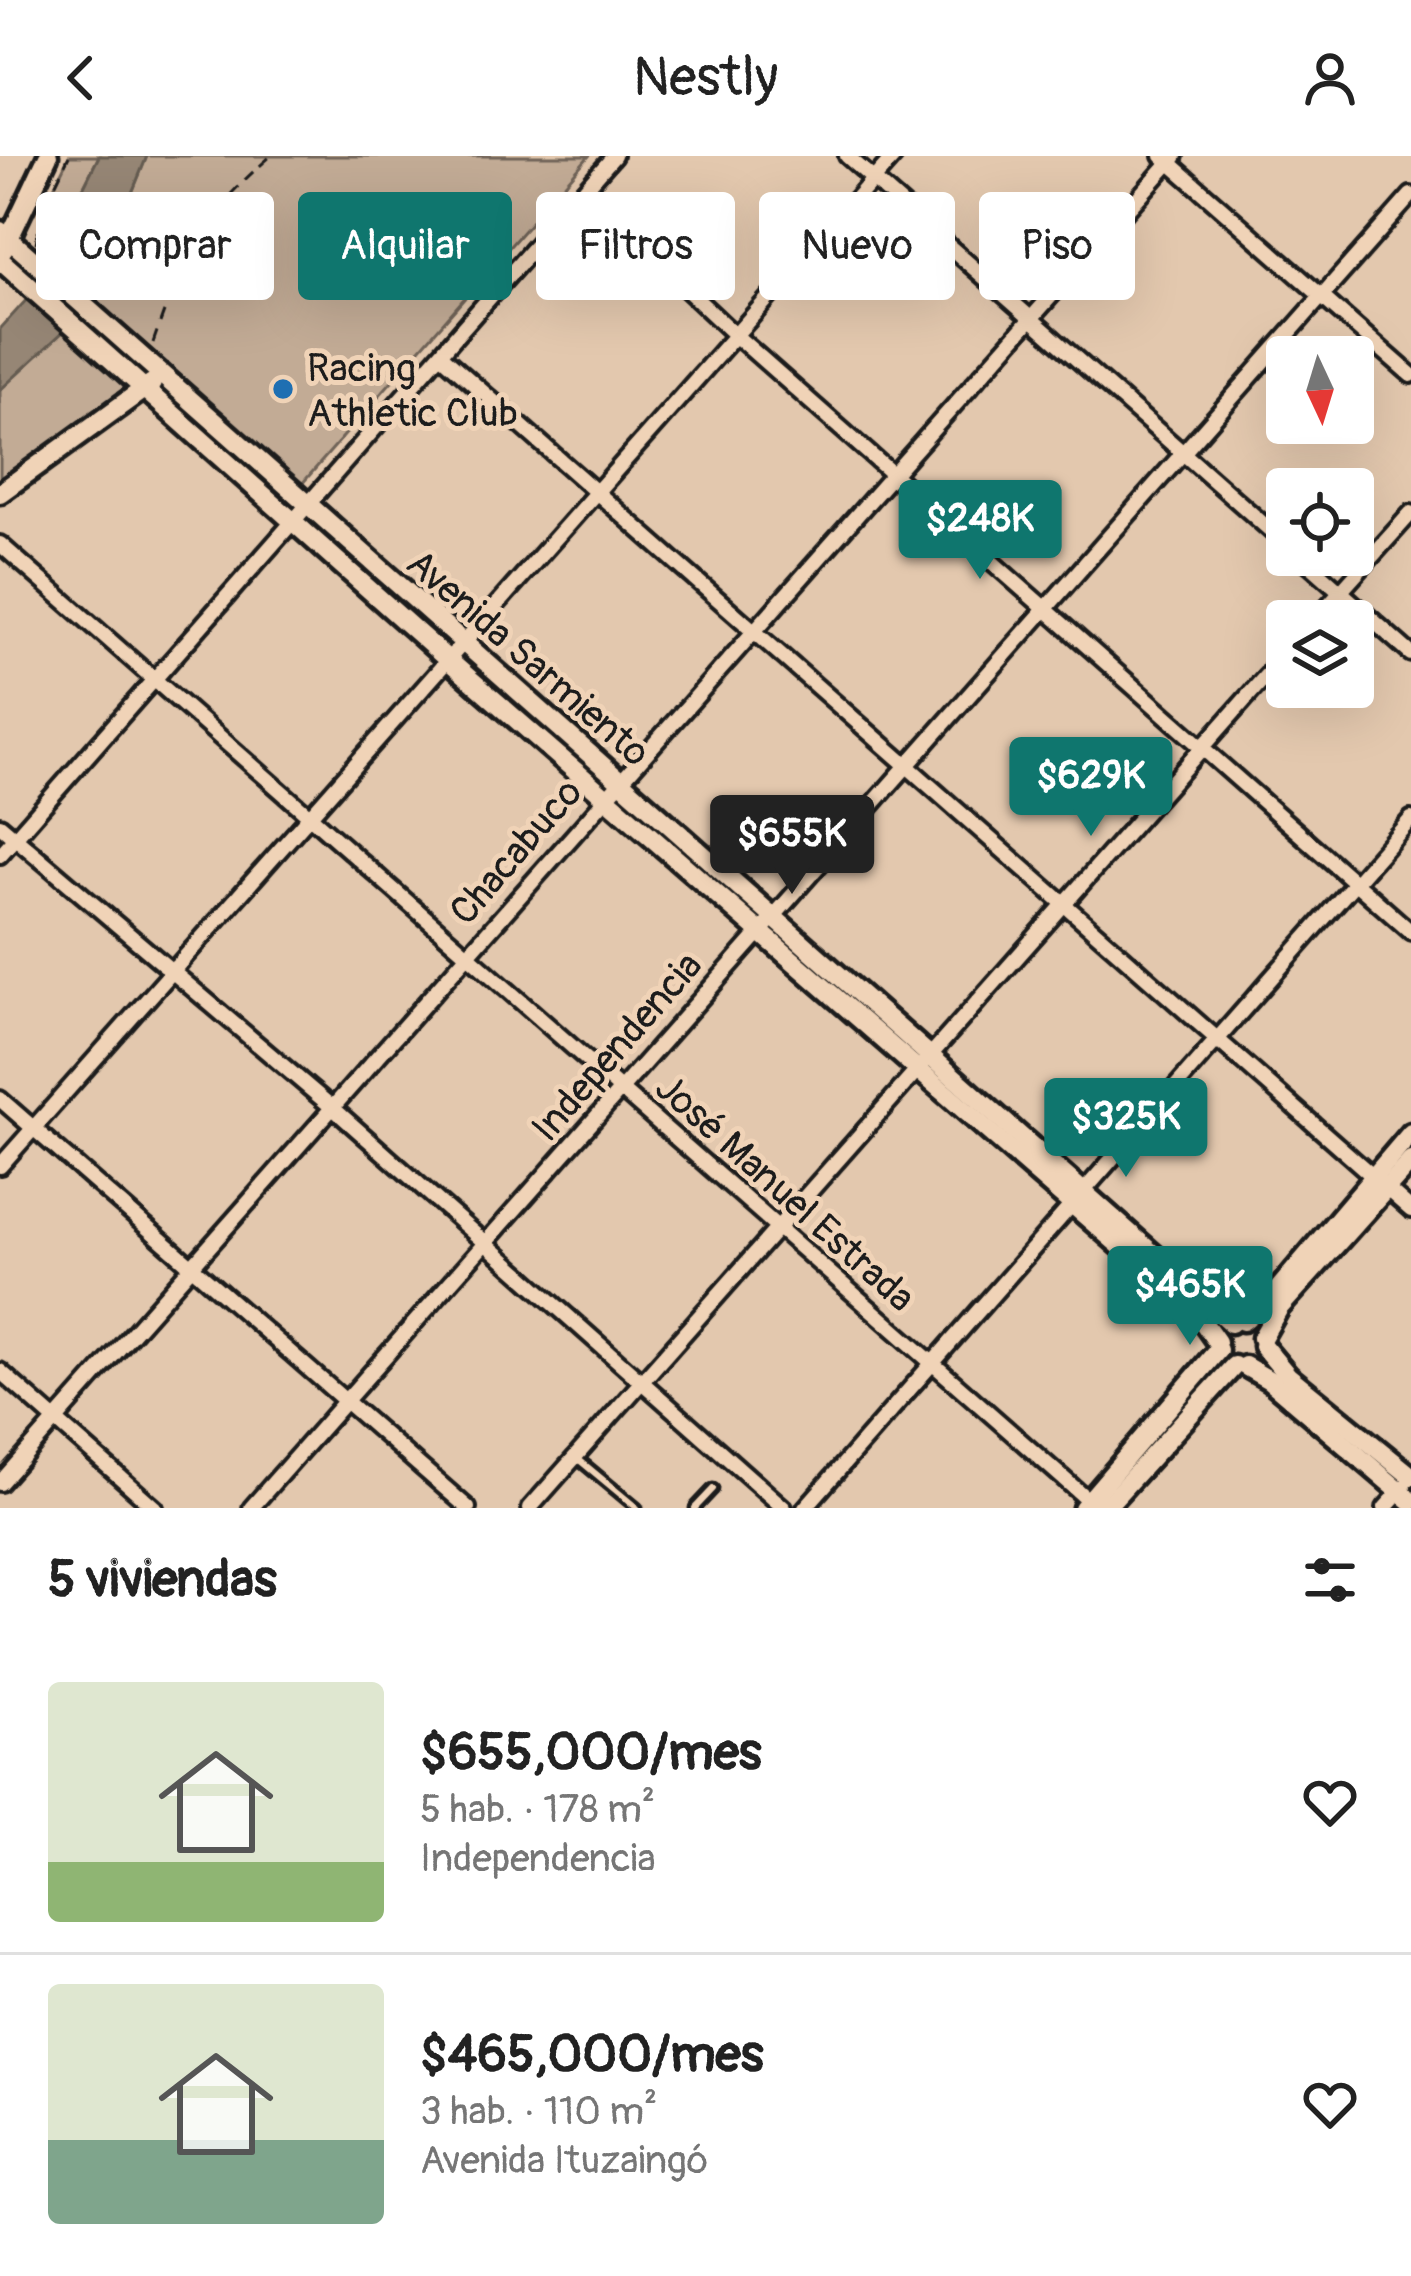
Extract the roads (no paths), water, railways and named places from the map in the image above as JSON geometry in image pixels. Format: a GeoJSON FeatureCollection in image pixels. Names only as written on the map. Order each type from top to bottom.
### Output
{"type":"FeatureCollection","features":[{"type":"Feature","properties":{"kind":"main road"},"geometry":{"type":"LineString","coordinates":[[5,264],[4,235],[48,156]]}},
{"type":"Feature","properties":{"kind":"main road","name":"Avenida Sarmiento"},"geometry":{"type":"LineString","coordinates":[[4,235],[33,254],[447,659],[614,789]]}},
{"type":"Feature","properties":{"kind":"main road","name":"Avenida Sarmiento"},"geometry":{"type":"LineString","coordinates":[[5,264],[122,370],[147,370]]}},
{"type":"Feature","properties":{"kind":"main road"},"geometry":{"type":"LineString","coordinates":[[0,493],[147,370]]}},
{"type":"Feature","properties":{"kind":"main road","name":"Avenida Sarmiento"},"geometry":{"type":"LineString","coordinates":[[299,512],[464,643],[614,789],[1077,1199],[1196,1312],[1218,1346],[1240,1366]]}},
{"type":"Feature","properties":{"kind":"main road"},"geometry":{"type":"LineString","coordinates":[[1094,1506],[1263,1342],[1279,1308],[1380,1182],[1411,1133]]}},
{"type":"Feature","properties":{"kind":"main road"},"geometry":{"type":"LineString","coordinates":[[1094,1506],[1237,1322],[1270,1299],[1380,1182],[1411,1161]]}},
{"type":"Feature","properties":{"kind":"main road","name":"Avenida Sarmiento"},"geometry":{"type":"LineString","coordinates":[[1077,1199],[1263,1342]]}},
{"type":"Feature","properties":{"kind":"main road"},"geometry":{"type":"LineString","coordinates":[[1263,1342],[1288,1376],[1408,1487]]}},
{"type":"Feature","properties":{"kind":"main road"},"geometry":{"type":"LineString","coordinates":[[1240,1366],[1269,1380],[1408,1487]]}},
{"type":"Feature","properties":{"kind":"street"},"geometry":{"type":"LineString","coordinates":[[584,192],[614,156]]}},
{"type":"Feature","properties":{"kind":"street"},"geometry":{"type":"LineString","coordinates":[[847,156],[1266,527]]}},
{"type":"Feature","properties":{"kind":"street"},"geometry":{"type":"LineString","coordinates":[[0,1166],[894,156]]}},
{"type":"Feature","properties":{"kind":"street"},"geometry":{"type":"LineString","coordinates":[[1169,158],[1411,375]]}},
{"type":"Feature","properties":{"kind":"street","name":"Chacabuco"},"geometry":{"type":"LineString","coordinates":[[0,1483],[1169,158]]}},
{"type":"Feature","properties":{"kind":"street","name":"Independencia"},"geometry":{"type":"LineString","coordinates":[[251,1508],[1411,195]]}},
{"type":"Feature","properties":{"kind":"street"},"geometry":{"type":"LineString","coordinates":[[0,855],[536,247]]}},
{"type":"Feature","properties":{"kind":"street"},"geometry":{"type":"LineString","coordinates":[[698,300],[1411,932]]}},
{"type":"Feature","properties":{"kind":"street"},"geometry":{"type":"LineString","coordinates":[[442,356],[755,626],[1411,1210]]}},
{"type":"Feature","properties":{"kind":"street"},"geometry":{"type":"LineString","coordinates":[[1332,600],[1411,513]]}},
{"type":"Feature","properties":{"kind":"street","name":"José Manuel Estrada"},"geometry":{"type":"LineString","coordinates":[[0,544],[1094,1506]]}},
{"type":"Feature","properties":{"kind":"street"},"geometry":{"type":"LineString","coordinates":[[1323,576],[1411,654]]}},
{"type":"Feature","properties":{"kind":"street"},"geometry":{"type":"LineString","coordinates":[[530,1508],[1266,676]]}},
{"type":"Feature","properties":{"kind":"street"},"geometry":{"type":"LineString","coordinates":[[805,1508],[1411,819]]}},
{"type":"Feature","properties":{"kind":"street"},"geometry":{"type":"LineString","coordinates":[[0,825],[334,1109],[784,1508]]}},
{"type":"Feature","properties":{"kind":"street"},"geometry":{"type":"LineString","coordinates":[[0,1099],[468,1508]]}},
{"type":"Feature","properties":{"kind":"street"},"geometry":{"type":"LineString","coordinates":[[0,1371],[155,1508]]}},
{"type":"Feature","properties":{"kind":"street"},"geometry":{"type":"LineString","coordinates":[[1385,1508],[1408,1487]]}},
{"type":"Feature","properties":{"kind":"lane"},"geometry":{"type":"LineString","coordinates":[[576,1456],[637,1508]]}},
{"type":"Feature","properties":{"kind":"lane"},"geometry":{"type":"LineString","coordinates":[[695,1508],[712,1489]]}},
{"type":"Feature","properties":{"kind":"place","name":"Racing Athletic Club"},"geometry":{"type":"Point","coordinates":[283,389]}}]}
